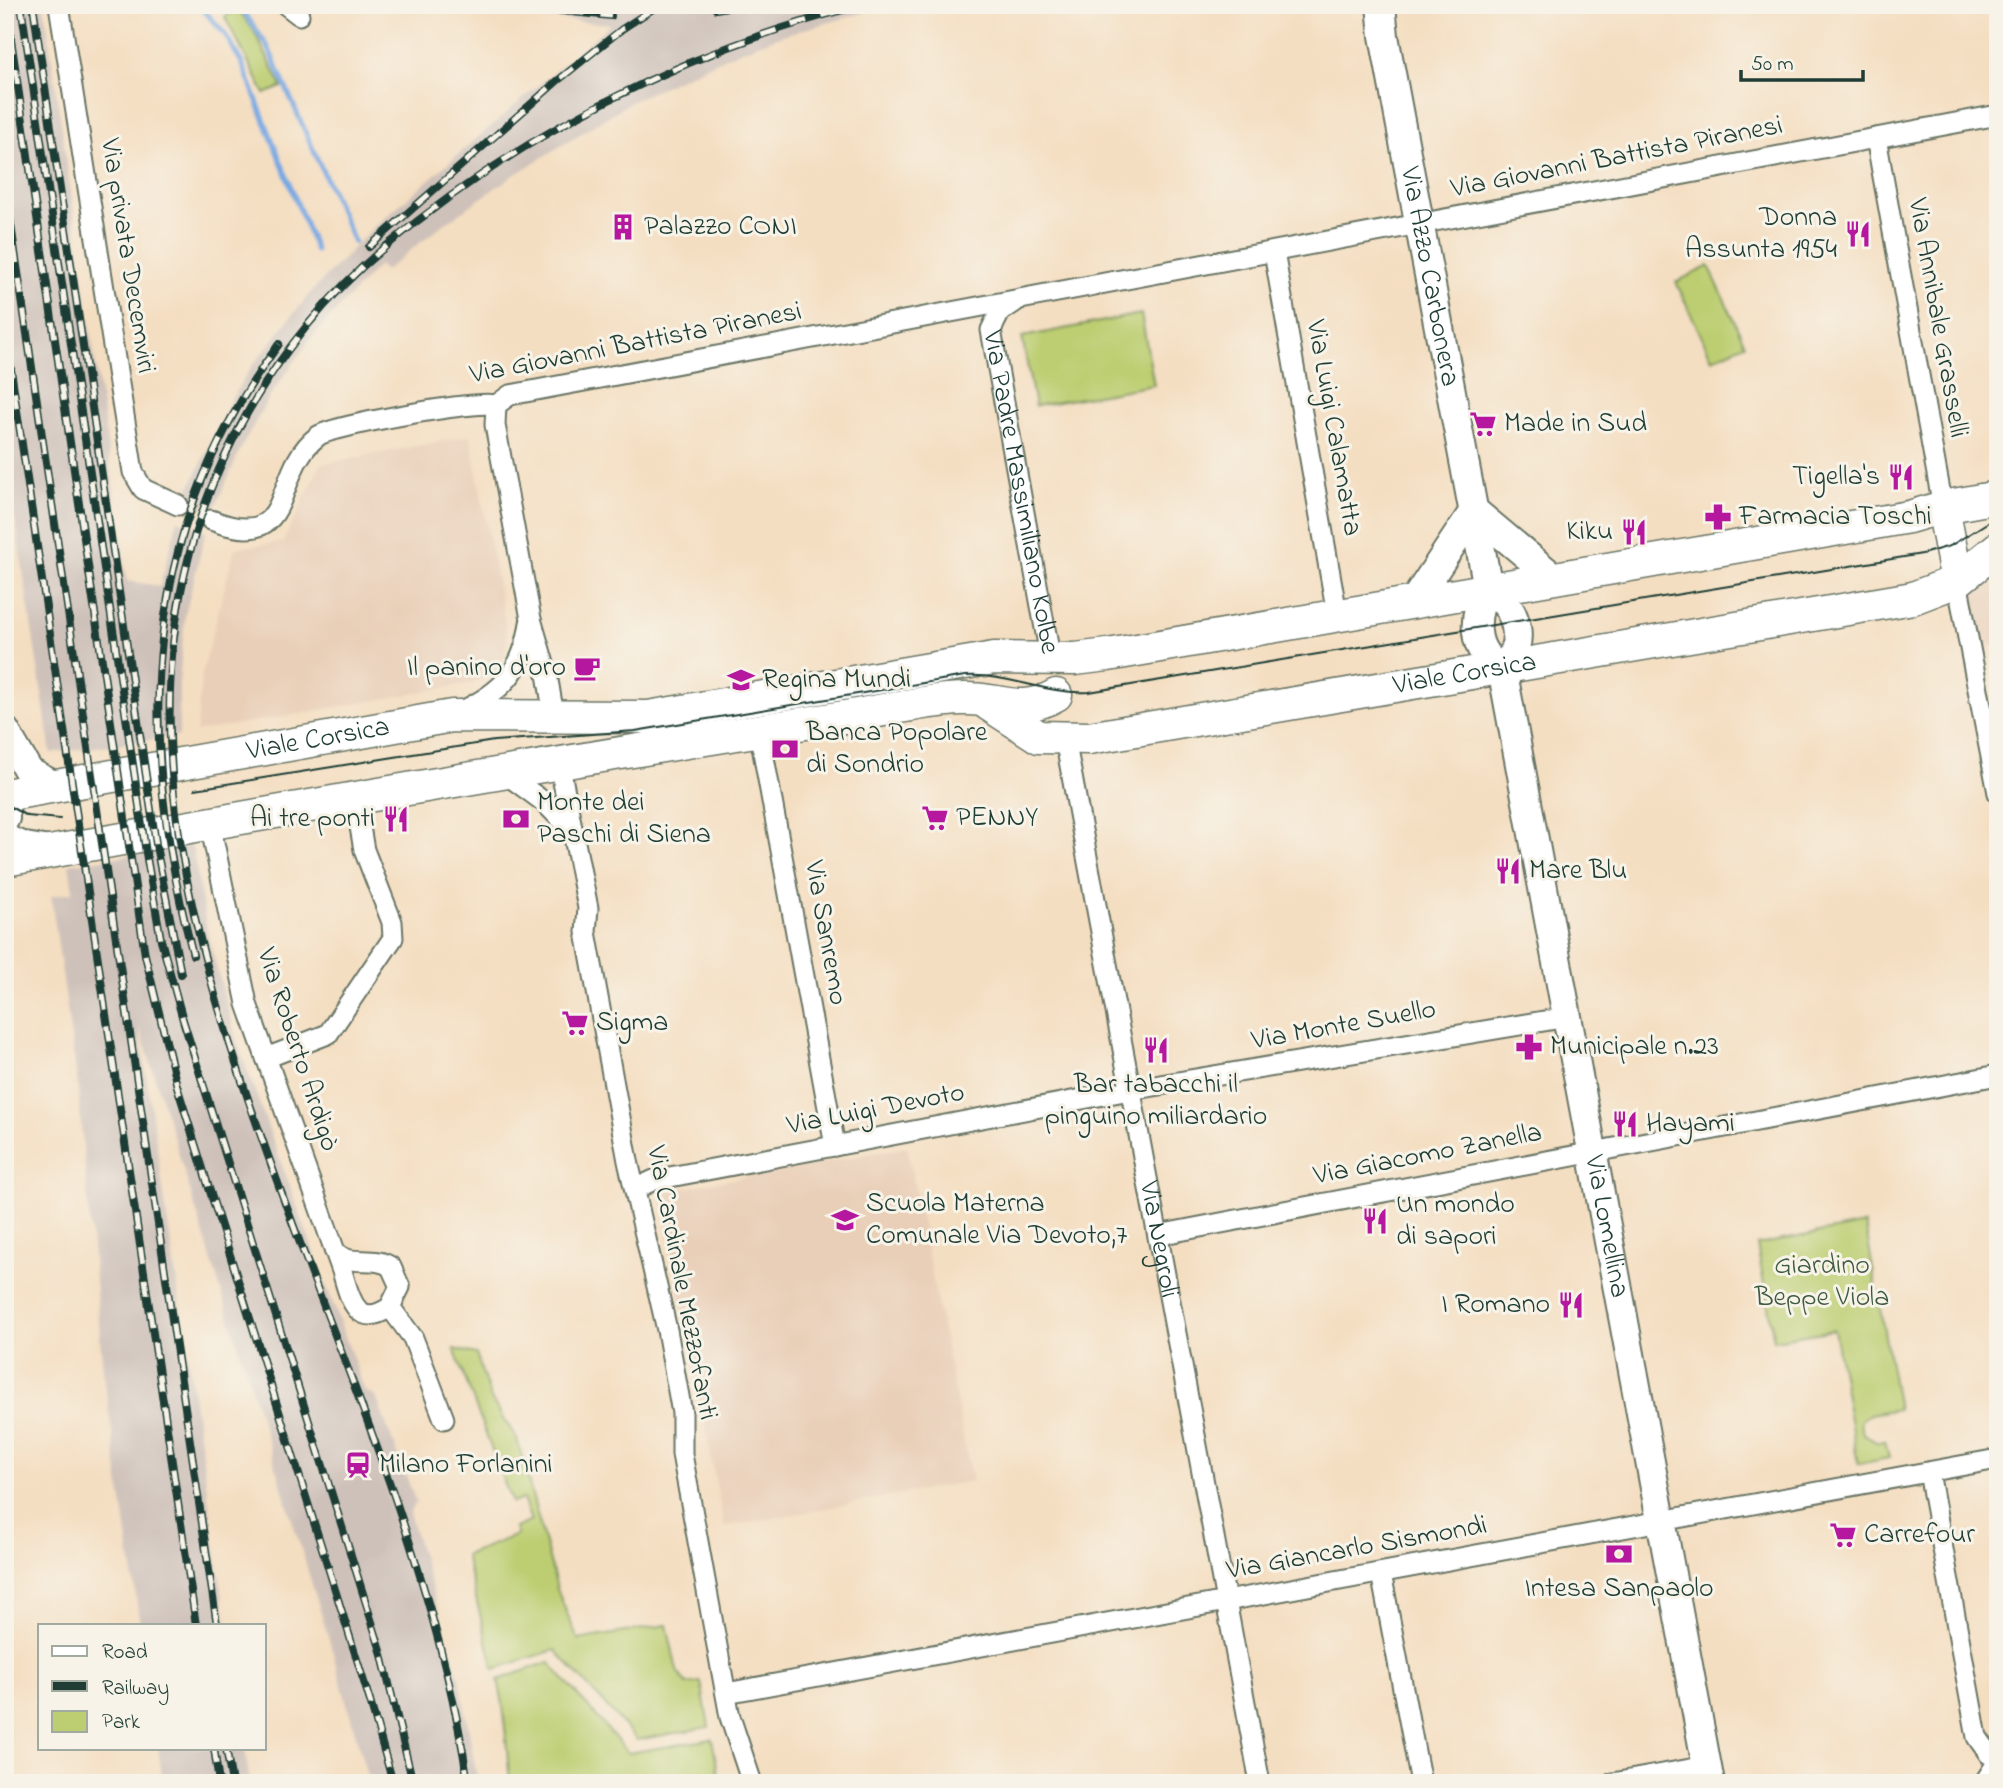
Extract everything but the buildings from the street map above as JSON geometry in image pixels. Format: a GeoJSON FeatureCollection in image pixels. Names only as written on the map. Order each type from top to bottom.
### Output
{"type":"FeatureCollection","features":[{"type":"Feature","properties":{"kind":"main road"},"geometry":{"type":"LineString","coordinates":[[452,716],[648,717],[994,659],[1049,656],[1075,659],[1108,655],[1909,517],[1943,507],[1998,498]]}},
{"type":"Feature","properties":{"kind":"main road"},"geometry":{"type":"LineString","coordinates":[[1943,507],[1957,581]]}},
{"type":"Feature","properties":{"kind":"main road","name":"Viale Corsica"},"geometry":{"type":"LineString","coordinates":[[980,701],[1031,734],[1065,739],[1913,598],[1957,581],[1998,548]]}},
{"type":"Feature","properties":{"kind":"main road","name":"Via Padre Massimiliano Kolbe"},"geometry":{"type":"LineString","coordinates":[[1049,656],[1056,695]]}},
{"type":"Feature","properties":{"kind":"main road"},"geometry":{"type":"LineString","coordinates":[[5,860],[559,762],[759,730],[944,701],[980,701],[1025,706],[1044,702],[1056,695]]}},
{"type":"Feature","properties":{"kind":"main road","name":"Via Negroli"},"geometry":{"type":"LineString","coordinates":[[1056,695],[1065,739]]}},
{"type":"Feature","properties":{"kind":"main road","name":"Viale Corsica"},"geometry":{"type":"LineString","coordinates":[[5,796],[53,785],[452,716]]}},
{"type":"Feature","properties":{"kind":"main road"},"geometry":{"type":"LineString","coordinates":[[554,716],[559,762]]}},
{"type":"Feature","properties":{"kind":"street","name":"Via privata Decemviri"},"geometry":{"type":"LineString","coordinates":[[59,5],[133,472],[143,489],[170,502]]}},
{"type":"Feature","properties":{"kind":"street","name":"Via Azzo Carbonera"},"geometry":{"type":"LineString","coordinates":[[1381,5],[1384,36],[1488,588]]}},
{"type":"Feature","properties":{"kind":"street","name":"Via Giovanni Battista Piranesi"},"geometry":{"type":"LineString","coordinates":[[211,520],[240,530],[251,530],[267,522],[301,455],[325,432],[470,404],[496,405],[510,395],[1998,115]]}},
{"type":"Feature","properties":{"kind":"street","name":"Via Annibale Grasselli"},"geometry":{"type":"LineString","coordinates":[[1876,138],[1943,507]]}},
{"type":"Feature","properties":{"kind":"street","name":"Via Luigi Calamatta"},"geometry":{"type":"LineString","coordinates":[[1273,252],[1337,614]]}},
{"type":"Feature","properties":{"kind":"street","name":"Via Padre Massimiliano Kolbe"},"geometry":{"type":"LineString","coordinates":[[1019,300],[1000,312],[991,330],[1049,656]]}},
{"type":"Feature","properties":{"kind":"street"},"geometry":{"type":"LineString","coordinates":[[958,312],[980,316],[991,330]]}},
{"type":"Feature","properties":{"kind":"street"},"geometry":{"type":"LineString","coordinates":[[496,405],[495,425],[531,619],[547,674],[554,716]]}},
{"type":"Feature","properties":{"kind":"street"},"geometry":{"type":"LineString","coordinates":[[1415,600],[1474,511],[1554,578]]}},
{"type":"Feature","properties":{"kind":"street"},"geometry":{"type":"LineString","coordinates":[[1957,581],[1998,793]]}},
{"type":"Feature","properties":{"kind":"street"},"geometry":{"type":"LineString","coordinates":[[1488,588],[1506,603],[1516,626],[1513,653],[1502,668]]}},
{"type":"Feature","properties":{"kind":"street","name":"Via Lomellina"},"geometry":{"type":"LineString","coordinates":[[1488,588],[1477,612],[1476,632],[1483,651],[1502,668],[1709,1774]]}},
{"type":"Feature","properties":{"kind":"street","name":"Viale Corsica"},"geometry":{"type":"LineString","coordinates":[[452,716],[492,695],[507,681],[527,645],[531,619]]}},
{"type":"Feature","properties":{"kind":"street","name":"Via Sanremo"},"geometry":{"type":"LineString","coordinates":[[759,730],[835,1146]]}},
{"type":"Feature","properties":{"kind":"street"},"geometry":{"type":"LineString","coordinates":[[5,731],[29,772],[53,785]]}},
{"type":"Feature","properties":{"kind":"street","name":"Via Negroli"},"geometry":{"type":"LineString","coordinates":[[1065,739],[1226,1601],[1256,1782]]}},
{"type":"Feature","properties":{"kind":"street","name":"Via Cardinale Mezzofanti"},"geometry":{"type":"LineString","coordinates":[[559,762],[588,908],[586,932],[635,1189],[682,1413],[682,1454],[726,1693],[734,1733],[746,1760],[752,1783]]}},
{"type":"Feature","properties":{"kind":"street"},"geometry":{"type":"LineString","coordinates":[[502,772],[544,802],[574,832]]}},
{"type":"Feature","properties":{"kind":"street"},"geometry":{"type":"LineString","coordinates":[[5,796],[5,818]]}},
{"type":"Feature","properties":{"kind":"street"},"geometry":{"type":"LineString","coordinates":[[266,1058],[328,1034],[393,938],[392,922],[364,850],[355,798]]}},
{"type":"Feature","properties":{"kind":"street","name":"Via Roberto Ardigò"},"geometry":{"type":"LineString","coordinates":[[210,823],[238,969],[266,1058],[352,1304],[369,1314],[390,1307]]}},
{"type":"Feature","properties":{"kind":"street"},"geometry":{"type":"LineString","coordinates":[[5,839],[25,848],[59,851]]}},
{"type":"Feature","properties":{"kind":"street","name":"Via Monte Suello"},"geometry":{"type":"LineString","coordinates":[[1130,1090],[1568,1017]]}},
{"type":"Feature","properties":{"kind":"street","name":"Via Giacomo Zanella"},"geometry":{"type":"LineString","coordinates":[[1158,1236],[1998,1075]]}},
{"type":"Feature","properties":{"kind":"street","name":"Via Luigi Devoto"},"geometry":{"type":"LineString","coordinates":[[635,1189],[654,1180],[1130,1090]]}},
{"type":"Feature","properties":{"kind":"street"},"geometry":{"type":"LineString","coordinates":[[334,1250],[346,1260],[381,1261],[391,1267],[400,1287],[390,1307],[413,1338],[444,1419]]}},
{"type":"Feature","properties":{"kind":"street","name":"Via Giancarlo Sismondi"},"geometry":{"type":"LineString","coordinates":[[726,1693],[1998,1459]]}},
{"type":"Feature","properties":{"kind":"street"},"geometry":{"type":"LineString","coordinates":[[1929,1472],[1977,1737],[1989,1754],[1998,1760],[1984,1783]]}},
{"type":"Feature","properties":{"kind":"street"},"geometry":{"type":"LineString","coordinates":[[1381,1573],[1421,1783]]}},
{"type":"Feature","properties":{"kind":"street"},"geometry":{"type":"LineString","coordinates":[[1613,1783],[1709,1774]]}},
{"type":"Feature","properties":{"kind":"shaded area"},"geometry":{"type":"Polygon","coordinates":[[[5,5],[44,5],[127,581],[160,586],[178,520],[206,531],[185,615],[179,684],[179,736],[51,753],[5,453],[5,5]]]}},
{"type":"Feature","properties":{"kind":"shaded area"},"geometry":{"type":"Polygon","coordinates":[[[462,5],[893,5],[786,34],[737,52],[634,100],[511,177],[437,229],[385,271],[379,265],[311,338],[268,399],[240,450],[215,508],[186,496],[231,399],[252,366],[310,293],[375,226],[610,24],[510,15],[462,5]]]}},
{"type":"Feature","properties":{"kind":"shaded area"},"geometry":{"type":"Polygon","coordinates":[[[470,436],[507,633],[505,657],[494,673],[473,683],[196,732],[202,673],[235,548],[283,542],[321,464],[470,436]]]}},
{"type":"Feature","properties":{"kind":"shaded area"},"geometry":{"type":"Polygon","coordinates":[[[1998,551],[1998,644],[1975,648],[1957,581],[1998,551]]]}},
{"type":"Feature","properties":{"kind":"shaded area"},"geometry":{"type":"Polygon","coordinates":[[[192,846],[208,936],[238,1045],[365,1391],[376,1397],[416,1502],[409,1513],[460,1680],[478,1783],[369,1783],[329,1639],[139,1026],[227,1624],[140,1624],[103,1370],[77,1079],[51,896],[73,892],[69,864],[192,846]]]}},
{"type":"Feature","properties":{"kind":"shaded area"},"geometry":{"type":"Polygon","coordinates":[[[907,1147],[972,1481],[724,1527],[661,1192],[907,1147]]]}},
{"type":"Feature","properties":{"kind":"shaded area"},"geometry":{"type":"Polygon","coordinates":[[[158,1750],[245,1750],[250,1783],[163,1783],[158,1750]]]}},
{"type":"Feature","properties":{"kind":"green space"},"geometry":{"type":"Polygon","coordinates":[[[237,8],[254,31],[282,87],[265,94],[225,17],[237,8]]]}},
{"type":"Feature","properties":{"kind":"green space"},"geometry":{"type":"Polygon","coordinates":[[[1709,266],[1745,344],[1712,359],[1676,282],[1709,266]]]}},
{"type":"Feature","properties":{"kind":"green space"},"geometry":{"type":"Polygon","coordinates":[[[1141,314],[1154,385],[1035,406],[1022,337],[1141,314]]]}},
{"type":"Feature","properties":{"kind":"green space","name":"Giardino Beppe Viola"},"geometry":{"type":"Polygon","coordinates":[[[1865,1224],[1898,1409],[1870,1414],[1861,1420],[1861,1429],[1865,1435],[1878,1443],[1885,1440],[1889,1458],[1858,1464],[1834,1330],[1774,1340],[1757,1245],[1865,1224]]]}},
{"type":"Feature","properties":{"kind":"green space"},"geometry":{"type":"Polygon","coordinates":[[[454,1349],[476,1354],[491,1399],[517,1439],[558,1592],[578,1640],[667,1625],[677,1671],[687,1684],[701,1682],[709,1727],[637,1740],[555,1650],[494,1669],[465,1555],[517,1535],[515,1528],[531,1521],[523,1499],[512,1503],[454,1349]]]}},
{"type":"Feature","properties":{"kind":"green space"},"geometry":{"type":"Polygon","coordinates":[[[549,1662],[628,1753],[712,1739],[720,1783],[510,1783],[503,1704],[498,1680],[549,1662]]]}},
{"type":"Feature","properties":{"kind":"waterway"},"geometry":{"type":"LineString","coordinates":[[199,5],[224,33],[242,63],[316,251]]}},
{"type":"Feature","properties":{"kind":"waterway"},"geometry":{"type":"LineString","coordinates":[[239,5],[268,47],[354,242]]}},
{"type":"Feature","properties":{"kind":"tunnel"},"geometry":{"type":"LineString","coordinates":[[178,505],[211,520]]}},
{"type":"Feature","properties":{"kind":"tram line"},"geometry":{"type":"LineString","coordinates":[[195,789],[494,741],[635,731],[965,676],[1089,692],[1922,554],[1950,546],[1998,516]]}},
{"type":"Feature","properties":{"kind":"tram line"},"geometry":{"type":"LineString","coordinates":[[5,804],[27,816],[60,819]]}},
{"type":"Feature","properties":{"kind":"railway"},"geometry":{"type":"LineString","coordinates":[[6,5],[145,955],[177,1086],[370,1701],[393,1783]]}},
{"type":"Feature","properties":{"kind":"railway"},"geometry":{"type":"LineString","coordinates":[[21,5],[161,940],[183,1020],[381,1651],[413,1783]]}},
{"type":"Feature","properties":{"kind":"railway"},"geometry":{"type":"LineString","coordinates":[[33,5],[157,851],[181,974]]}},
{"type":"Feature","properties":{"kind":"railway"},"geometry":{"type":"LineString","coordinates":[[505,5],[611,16]]}},
{"type":"Feature","properties":{"kind":"railway"},"geometry":{"type":"LineString","coordinates":[[369,247],[556,82],[622,29],[659,5]]}},
{"type":"Feature","properties":{"kind":"railway"},"geometry":{"type":"LineString","coordinates":[[716,9],[737,5]]}},
{"type":"Feature","properties":{"kind":"railway"},"geometry":{"type":"LineString","coordinates":[[468,1783],[455,1709],[416,1563],[367,1420],[254,1116],[223,1023],[197,929],[179,834],[170,738],[173,643],[191,548],[226,454],[275,368],[315,316],[385,247],[438,205],[493,167],[610,100],[670,71],[733,46],[861,5]]}},
{"type":"Feature","properties":{"kind":"railway"},"geometry":{"type":"LineString","coordinates":[[5,184],[217,1624]]}},
{"type":"Feature","properties":{"kind":"railway"},"geometry":{"type":"LineString","coordinates":[[5,329],[196,1624]]}},
{"type":"Feature","properties":{"kind":"railway"},"geometry":{"type":"LineString","coordinates":[[193,955],[175,874],[163,794],[158,715],[162,638],[175,563],[198,488],[233,416],[279,344]]}},
{"type":"Feature","properties":{"kind":"railway"},"geometry":{"type":"LineString","coordinates":[[214,1750],[219,1783]]}},
{"type":"Feature","properties":{"kind":"railway"},"geometry":{"type":"LineString","coordinates":[[226,1750],[232,1783]]}},
{"type":"Feature","properties":{"kind":"place","name":"Palazzo CONI"},"geometry":{"type":"Point","coordinates":[623,227]}},
{"type":"Feature","properties":{"kind":"place","name":"Donna Assunta 1954"},"geometry":{"type":"Point","coordinates":[1858,234]}},
{"type":"Feature","properties":{"kind":"place","name":"Made in Sud"},"geometry":{"type":"Point","coordinates":[1483,424]}},
{"type":"Feature","properties":{"kind":"place","name":"Tigella's"},"geometry":{"type":"Point","coordinates":[1901,477]}},
{"type":"Feature","properties":{"kind":"place","name":"Farmacia Toschi"},"geometry":{"type":"Point","coordinates":[1718,517]}},
{"type":"Feature","properties":{"kind":"place","name":"Kiku"},"geometry":{"type":"Point","coordinates":[1634,532]}},
{"type":"Feature","properties":{"kind":"place","name":"Il panino d'oro"},"geometry":{"type":"Point","coordinates":[587,668]}},
{"type":"Feature","properties":{"kind":"place","name":"Regina Mundi"},"geometry":{"type":"Point","coordinates":[741,680]}},
{"type":"Feature","properties":{"kind":"place","name":"Banca Popolare di Sondrio"},"geometry":{"type":"Point","coordinates":[785,749]}},
{"type":"Feature","properties":{"kind":"place","name":"PENNY"},"geometry":{"type":"Point","coordinates":[935,818]}},
{"type":"Feature","properties":{"kind":"place","name":"Ai tre ponti"},"geometry":{"type":"Point","coordinates":[396,819]}},
{"type":"Feature","properties":{"kind":"place","name":"Monte dei Paschi di Siena"},"geometry":{"type":"Point","coordinates":[516,819]}},
{"type":"Feature","properties":{"kind":"place","name":"Mare Blu"},"geometry":{"type":"Point","coordinates":[1508,871]}},
{"type":"Feature","properties":{"kind":"place","name":"Sigma"},"geometry":{"type":"Point","coordinates":[575,1023]}},
{"type":"Feature","properties":{"kind":"place","name":"Municipale n.23"},"geometry":{"type":"Point","coordinates":[1529,1047]}},
{"type":"Feature","properties":{"kind":"place","name":"Bar tabacchi il pinguino miliardario"},"geometry":{"type":"Point","coordinates":[1156,1050]}},
{"type":"Feature","properties":{"kind":"place","name":"Hayami"},"geometry":{"type":"Point","coordinates":[1625,1124]}},
{"type":"Feature","properties":{"kind":"place","name":"Scuola Materna Comunale Via Devoto,7"},"geometry":{"type":"Point","coordinates":[845,1220]}},
{"type":"Feature","properties":{"kind":"place","name":"Un mondo di sapori"},"geometry":{"type":"Point","coordinates":[1375,1221]}},
{"type":"Feature","properties":{"kind":"place","name":"I Romano"},"geometry":{"type":"Point","coordinates":[1571,1305]}},
{"type":"Feature","properties":{"kind":"place","name":"Milano Forlanini"},"geometry":{"type":"Point","coordinates":[358,1465]}},
{"type":"Feature","properties":{"kind":"place","name":"Carrefour"},"geometry":{"type":"Point","coordinates":[1843,1535]}},
{"type":"Feature","properties":{"kind":"place","name":"Intesa Sanpaolo"},"geometry":{"type":"Point","coordinates":[1619,1554]}}]}
